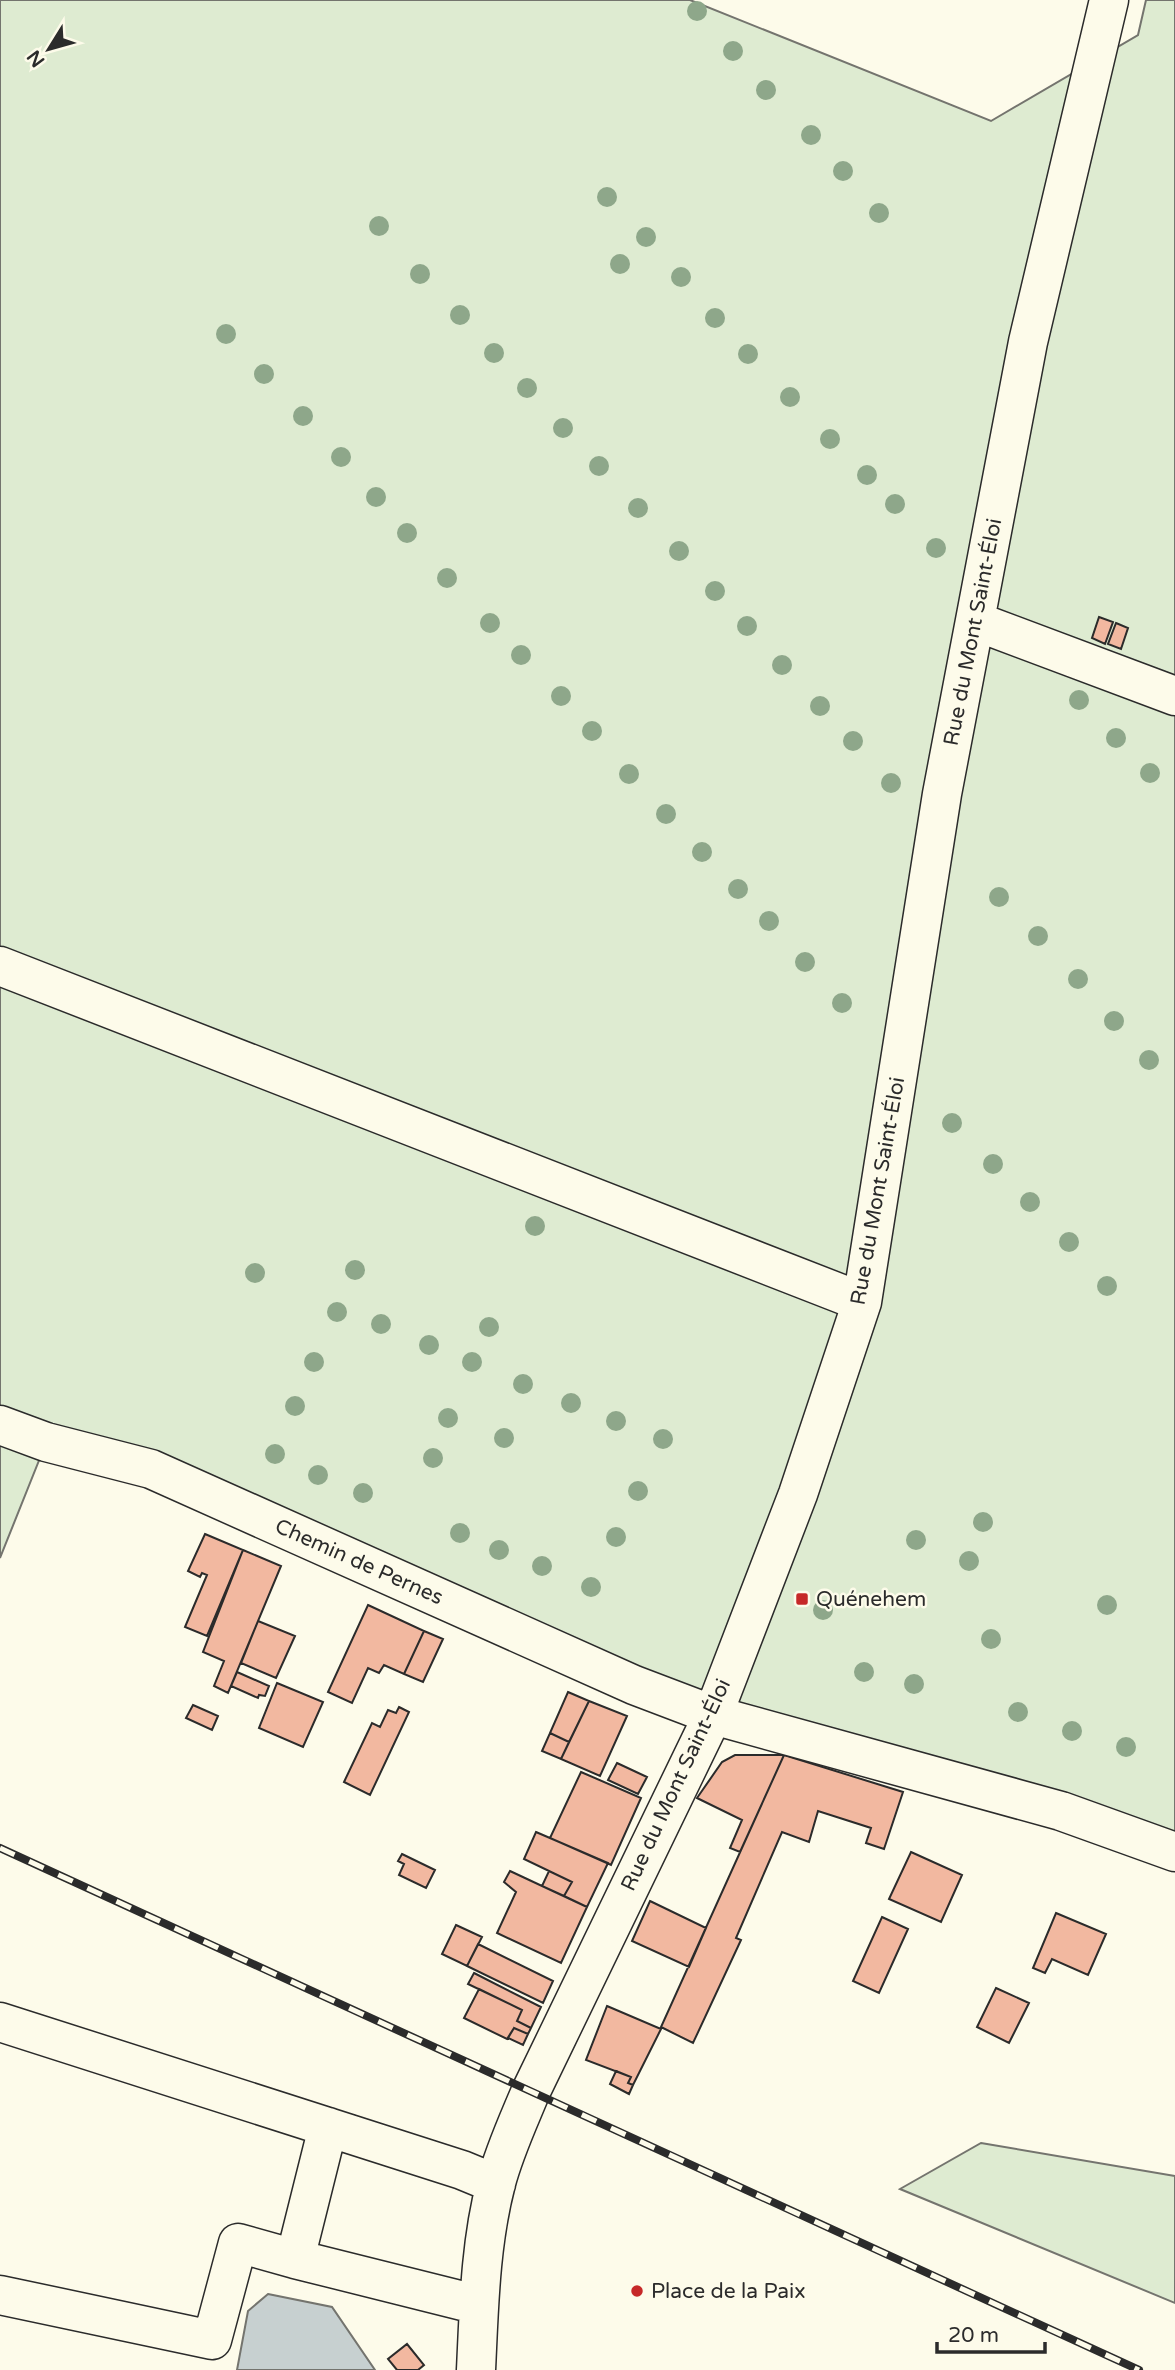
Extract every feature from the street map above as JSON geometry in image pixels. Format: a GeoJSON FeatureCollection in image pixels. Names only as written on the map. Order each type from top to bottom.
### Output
{"type":"FeatureCollection","features":[{"type":"Feature","properties":{"kind":"street","name":"Rue du Mont Saint-Éloi"},"geometry":{"type":"LineString","coordinates":[[476,2370],[481,2266],[496,2184],[530,2093],[713,1715],[798,1494],[862,1302],[942,794],[1028,342],[1109,0]]}},
{"type":"Feature","properties":{"kind":"street"},"geometry":{"type":"LineString","coordinates":[[975,621],[1175,696]]}},
{"type":"Feature","properties":{"kind":"street"},"geometry":{"type":"LineString","coordinates":[[0,966],[862,1302]]}},
{"type":"Feature","properties":{"kind":"street","name":"Chemin de Pernes"},"geometry":{"type":"LineString","coordinates":[[0,1425],[46,1442],[151,1469],[634,1685],[713,1715],[1061,1811],[1175,1852]]}},
{"type":"Feature","properties":{"kind":"street"},"geometry":{"type":"LineString","coordinates":[[0,2022],[496,2184]]}},
{"type":"Feature","properties":{"kind":"street"},"geometry":{"type":"LineString","coordinates":[[295,2259],[328,2127]]}},
{"type":"Feature","properties":{"kind":"street"},"geometry":{"type":"LineString","coordinates":[[0,2295],[197,2354],[212,2340],[238,2243],[479,2305]]}},
{"type":"Feature","properties":{"kind":"green space"},"geometry":{"type":"Polygon","coordinates":[[[0,0],[690,0],[991,121],[1138,35],[1146,0],[1175,0],[1175,1852],[713,1715],[46,1443],[0,1558],[0,0]]]}},
{"type":"Feature","properties":{"kind":"green space"},"geometry":{"type":"Polygon","coordinates":[[[981,2143],[1175,2176],[1175,2303],[900,2189],[981,2143]]]}},
{"type":"Feature","properties":{"kind":"shaded area"},"geometry":{"type":"Polygon","coordinates":[[[268,2294],[332,2307],[375,2370],[237,2370],[248,2311],[268,2294]]]}},
{"type":"Feature","properties":{"kind":"building"},"geometry":{"type":"Polygon","coordinates":[[[1099,617],[1113,622],[1105,644],[1092,638],[1099,617]]]}},
{"type":"Feature","properties":{"kind":"building"},"geometry":{"type":"Polygon","coordinates":[[[1116,623],[1128,628],[1121,649],[1108,644],[1116,623]]]}},
{"type":"Feature","properties":{"kind":"building"},"geometry":{"type":"Polygon","coordinates":[[[205,1534],[243,1550],[207,1636],[185,1627],[207,1575],[202,1573],[200,1577],[188,1571],[205,1534]]]}},
{"type":"Feature","properties":{"kind":"building"},"geometry":{"type":"Polygon","coordinates":[[[243,1550],[281,1566],[228,1693],[214,1686],[224,1661],[203,1652],[243,1550]]]}},
{"type":"Feature","properties":{"kind":"building"},"geometry":{"type":"Polygon","coordinates":[[[368,1605],[424,1631],[404,1674],[384,1665],[379,1673],[368,1668],[352,1703],[328,1692],[368,1605]]]}},
{"type":"Feature","properties":{"kind":"building"},"geometry":{"type":"Polygon","coordinates":[[[258,1621],[295,1636],[276,1678],[241,1663],[258,1621]]]}},
{"type":"Feature","properties":{"kind":"building"},"geometry":{"type":"Polygon","coordinates":[[[424,1631],[443,1639],[423,1682],[404,1674],[424,1631]]]}},
{"type":"Feature","properties":{"kind":"building"},"geometry":{"type":"Polygon","coordinates":[[[237,1672],[269,1686],[265,1696],[259,1695],[258,1698],[231,1686],[237,1672]]]}},
{"type":"Feature","properties":{"kind":"building"},"geometry":{"type":"Polygon","coordinates":[[[277,1683],[323,1702],[303,1747],[259,1728],[277,1683]]]}},
{"type":"Feature","properties":{"kind":"building"},"geometry":{"type":"Polygon","coordinates":[[[568,1692],[589,1701],[569,1742],[550,1733],[568,1692]]]}},
{"type":"Feature","properties":{"kind":"building"},"geometry":{"type":"Polygon","coordinates":[[[589,1701],[627,1716],[600,1776],[561,1759],[589,1701]]]}},
{"type":"Feature","properties":{"kind":"building"},"geometry":{"type":"Polygon","coordinates":[[[193,1705],[218,1716],[212,1730],[186,1718],[193,1705]]]}},
{"type":"Feature","properties":{"kind":"building"},"geometry":{"type":"Polygon","coordinates":[[[399,1707],[409,1712],[370,1795],[344,1782],[372,1723],[380,1727],[388,1710],[396,1713],[399,1707]]]}},
{"type":"Feature","properties":{"kind":"building"},"geometry":{"type":"Polygon","coordinates":[[[550,1733],[569,1742],[561,1759],[542,1751],[550,1733]]]}},
{"type":"Feature","properties":{"kind":"building"},"geometry":{"type":"Polygon","coordinates":[[[735,1755],[784,1755],[740,1852],[730,1848],[742,1820],[697,1798],[722,1762],[735,1755]]]}},
{"type":"Feature","properties":{"kind":"building"},"geometry":{"type":"Polygon","coordinates":[[[784,1755],[903,1792],[884,1849],[866,1843],[871,1828],[818,1811],[809,1842],[782,1832],[736,1938],[741,1940],[693,2043],[661,2027],[784,1755]]]}},
{"type":"Feature","properties":{"kind":"building"},"geometry":{"type":"Polygon","coordinates":[[[617,1763],[647,1777],[638,1794],[608,1780],[617,1763]]]}},
{"type":"Feature","properties":{"kind":"building"},"geometry":{"type":"Polygon","coordinates":[[[581,1772],[641,1798],[611,1865],[550,1838],[581,1772]]]}},
{"type":"Feature","properties":{"kind":"building"},"geometry":{"type":"Polygon","coordinates":[[[536,1832],[608,1863],[587,1907],[564,1896],[572,1882],[524,1859],[536,1832]]]}},
{"type":"Feature","properties":{"kind":"building"},"geometry":{"type":"Polygon","coordinates":[[[911,1852],[962,1875],[941,1922],[889,1899],[911,1852]]]}},
{"type":"Feature","properties":{"kind":"building"},"geometry":{"type":"Polygon","coordinates":[[[402,1854],[435,1870],[426,1888],[399,1875],[404,1864],[398,1861],[402,1854]]]}},
{"type":"Feature","properties":{"kind":"building"},"geometry":{"type":"Polygon","coordinates":[[[510,1871],[587,1907],[561,1963],[497,1933],[516,1892],[504,1882],[510,1871]]]}},
{"type":"Feature","properties":{"kind":"building"},"geometry":{"type":"Polygon","coordinates":[[[549,1871],[572,1882],[564,1896],[542,1886],[549,1871]]]}},
{"type":"Feature","properties":{"kind":"building"},"geometry":{"type":"Polygon","coordinates":[[[650,1901],[706,1928],[689,1967],[632,1941],[650,1901]]]}},
{"type":"Feature","properties":{"kind":"building"},"geometry":{"type":"Polygon","coordinates":[[[1056,1913],[1106,1934],[1088,1975],[1052,1959],[1045,1973],[1033,1968],[1056,1913]]]}},
{"type":"Feature","properties":{"kind":"building"},"geometry":{"type":"Polygon","coordinates":[[[882,1917],[908,1929],[879,1993],[853,1981],[882,1917]]]}},
{"type":"Feature","properties":{"kind":"building"},"geometry":{"type":"Polygon","coordinates":[[[456,1925],[482,1937],[467,1966],[442,1954],[456,1925]]]}},
{"type":"Feature","properties":{"kind":"building"},"geometry":{"type":"Polygon","coordinates":[[[478,1944],[553,1981],[543,2003],[467,1966],[478,1944]]]}},
{"type":"Feature","properties":{"kind":"building"},"geometry":{"type":"Polygon","coordinates":[[[474,1973],[541,2007],[531,2028],[517,2021],[522,2010],[468,1984],[474,1973]]]}},
{"type":"Feature","properties":{"kind":"building"},"geometry":{"type":"Polygon","coordinates":[[[996,1988],[1029,2003],[1009,2043],[977,2027],[996,1988]]]}},
{"type":"Feature","properties":{"kind":"building"},"geometry":{"type":"Polygon","coordinates":[[[479,1989],[522,2010],[517,2021],[531,2028],[528,2034],[514,2028],[507,2039],[464,2018],[479,1989]]]}},
{"type":"Feature","properties":{"kind":"building"},"geometry":{"type":"Polygon","coordinates":[[[607,2006],[661,2029],[633,2085],[628,2083],[631,2077],[586,2060],[607,2006]]]}},
{"type":"Feature","properties":{"kind":"building"},"geometry":{"type":"Polygon","coordinates":[[[514,2028],[528,2034],[523,2045],[508,2038],[514,2028]]]}},
{"type":"Feature","properties":{"kind":"building"},"geometry":{"type":"Polygon","coordinates":[[[616,2071],[631,2077],[628,2083],[633,2085],[629,2094],[610,2084],[616,2071]]]}},
{"type":"Feature","properties":{"kind":"building"},"geometry":{"type":"Polygon","coordinates":[[[407,2344],[424,2365],[418,2370],[397,2370],[388,2359],[407,2344]]]}},
{"type":"Feature","properties":{"kind":"railway"},"geometry":{"type":"LineString","coordinates":[[0,1848],[1139,2370]]}},
{"type":"Feature","properties":{"kind":"place","name":"Quénehem"},"geometry":{"type":"Point","coordinates":[802,1599]}},
{"type":"Feature","properties":{"kind":"place","name":"Place de la Paix"},"geometry":{"type":"Point","coordinates":[637,2291]}}]}
